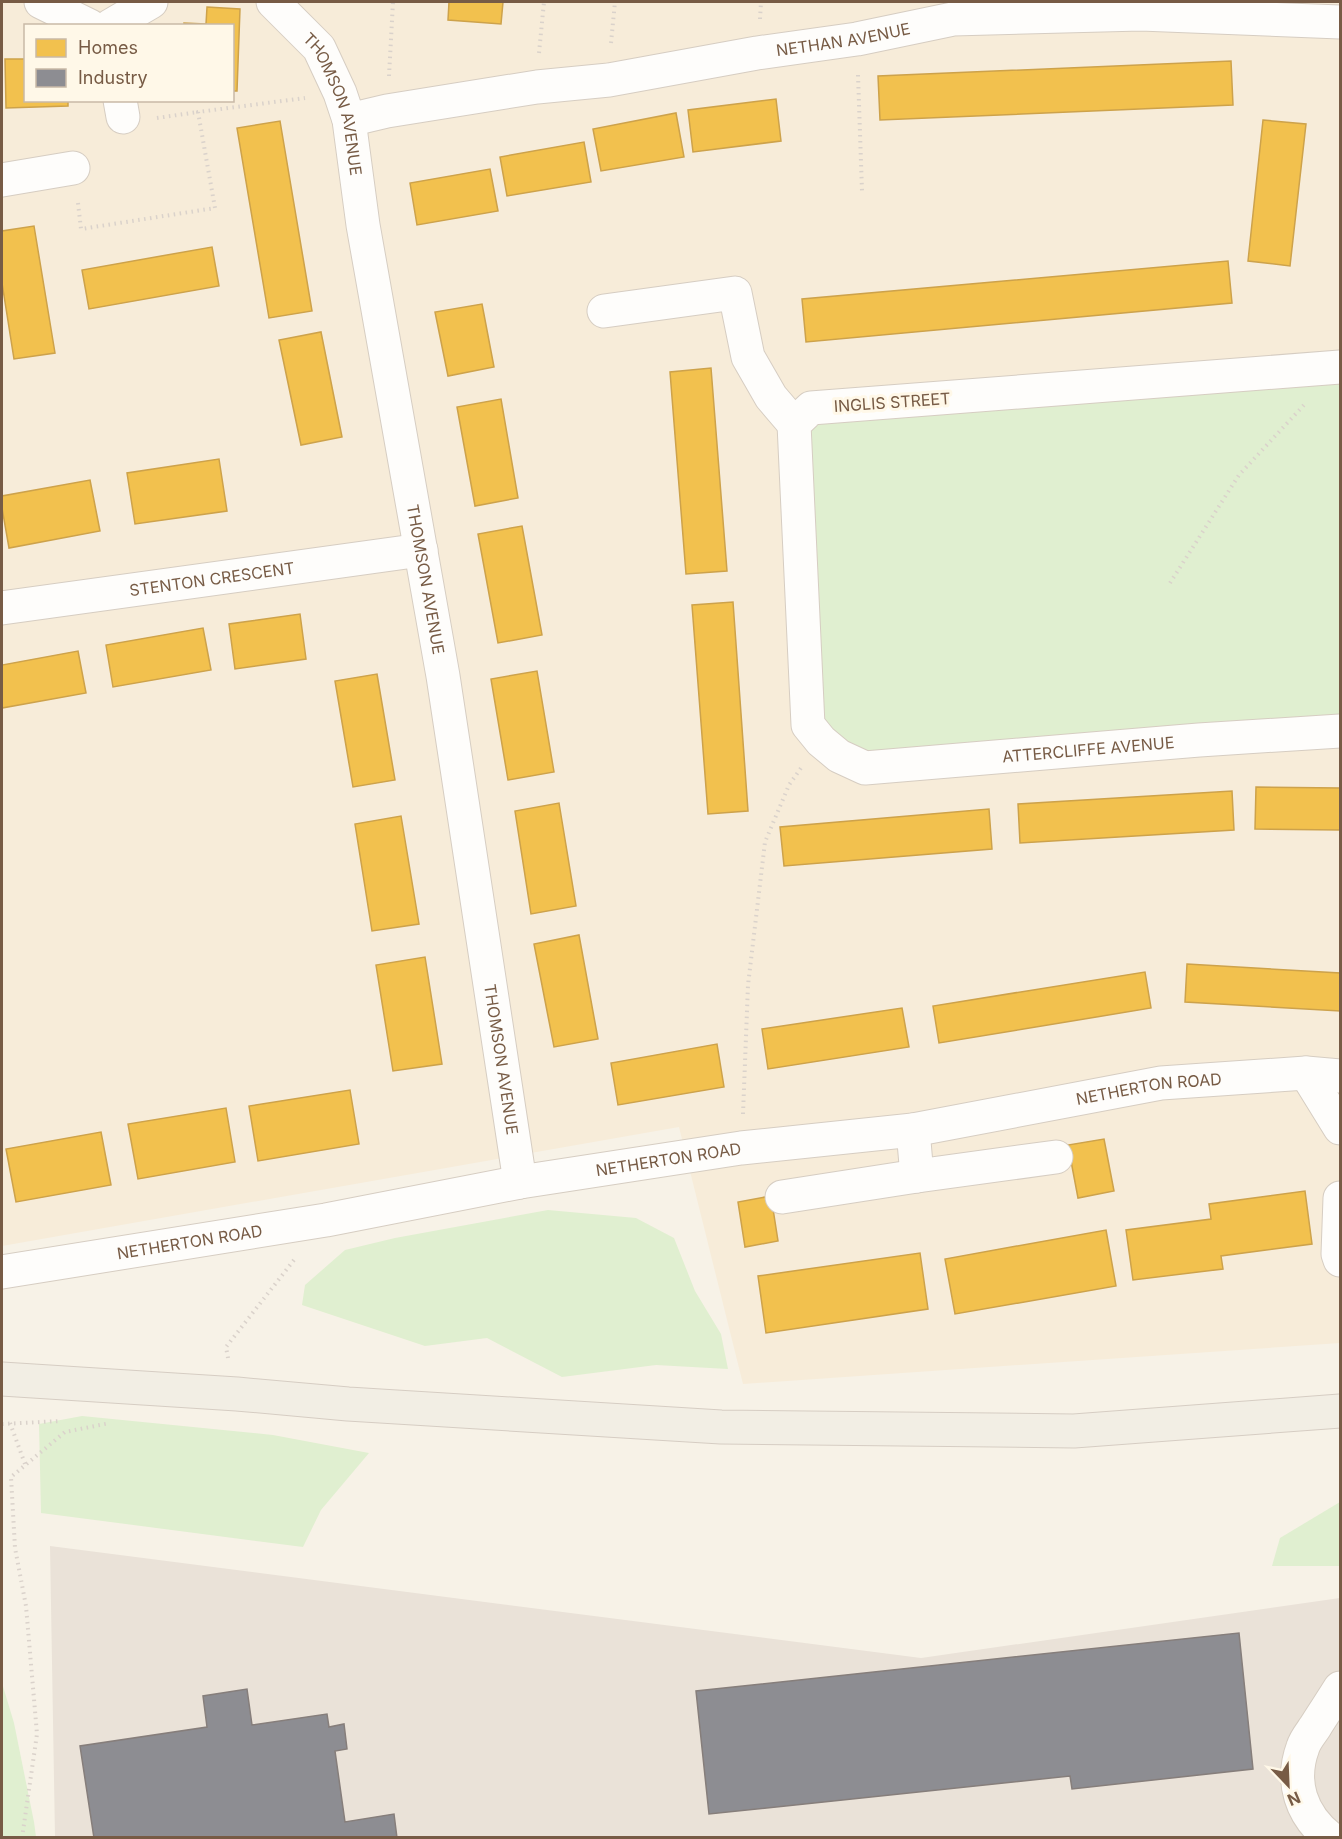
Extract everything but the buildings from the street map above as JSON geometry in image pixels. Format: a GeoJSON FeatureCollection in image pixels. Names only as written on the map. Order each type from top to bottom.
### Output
{"type":"FeatureCollection","features":[{"type":"Feature","properties":{"kind":"main road"},"geometry":{"type":"LineString","coordinates":[[2,1379],[237,1394],[348,1404],[721,1427],[1074,1431],[1341,1411]]}},
{"type":"Feature","properties":{"kind":"street"},"geometry":{"type":"LineString","coordinates":[[41,2],[86,24]]}},
{"type":"Feature","properties":{"kind":"street"},"geometry":{"type":"LineString","coordinates":[[114,24],[152,2]]}},
{"type":"Feature","properties":{"kind":"street","name":"THOMSON AVENUE"},"geometry":{"type":"LineString","coordinates":[[273,2],[319,48],[344,106],[443,676],[520,1182]]}},
{"type":"Feature","properties":{"kind":"street","name":"NETHAN AVENUE"},"geometry":{"type":"LineString","coordinates":[[344,106],[387,111],[537,87],[609,80],[758,53],[857,39],[953,19],[1141,14],[1341,22]]}},
{"type":"Feature","properties":{"kind":"street"},"geometry":{"type":"LineString","coordinates":[[2,180],[73,168]]}},
{"type":"Feature","properties":{"kind":"street"},"geometry":{"type":"LineString","coordinates":[[604,311],[735,293],[748,357],[771,397],[794,424],[808,725],[830,749]]}},
{"type":"Feature","properties":{"kind":"street","name":"INGLIS STREET"},"geometry":{"type":"LineString","coordinates":[[794,424],[811,408],[1332,368]]}},
{"type":"Feature","properties":{"kind":"street","name":"STENTON CRESCENT"},"geometry":{"type":"LineString","coordinates":[[2,608],[421,550]]}},
{"type":"Feature","properties":{"kind":"street","name":"ATTERCLIFFE AVENUE"},"geometry":{"type":"LineString","coordinates":[[830,749],[866,768],[1199,740],[1341,731]]}},
{"type":"Feature","properties":{"kind":"street"},"geometry":{"type":"LineString","coordinates":[[1306,1073],[1341,1128]]}},
{"type":"Feature","properties":{"kind":"street","name":"NETHERTON ROAD"},"geometry":{"type":"LineString","coordinates":[[2,1272],[326,1220],[520,1182],[741,1148],[913,1130],[1161,1083],[1306,1073],[1341,1076]]}},
{"type":"Feature","properties":{"kind":"street"},"geometry":{"type":"LineString","coordinates":[[913,1130],[916,1176]]}},
{"type":"Feature","properties":{"kind":"street"},"geometry":{"type":"LineString","coordinates":[[782,1197],[1056,1157]]}},
{"type":"Feature","properties":{"kind":"street"},"geometry":{"type":"LineString","coordinates":[[1341,1198],[1338,1254],[1341,1260]]}},
{"type":"Feature","properties":{"kind":"street"},"geometry":{"type":"LineString","coordinates":[[1330,1838],[1319,1829],[1304,1809],[1299,1791],[1297,1768],[1303,1745],[1341,1688]]}},
{"type":"Feature","properties":{"kind":"path"},"geometry":{"type":"LineString","coordinates":[[387,111],[393,2]]}},
{"type":"Feature","properties":{"kind":"path"},"geometry":{"type":"LineString","coordinates":[[537,87],[544,2]]}},
{"type":"Feature","properties":{"kind":"path"},"geometry":{"type":"LineString","coordinates":[[857,39],[862,191]]}},
{"type":"Feature","properties":{"kind":"path"},"geometry":{"type":"LineString","coordinates":[[81,229],[216,208],[198,112],[344,106]]}},
{"type":"Feature","properties":{"kind":"path"},"geometry":{"type":"LineString","coordinates":[[1170,584],[1239,475],[1302,410],[1332,368]]}},
{"type":"Feature","properties":{"kind":"path"},"geometry":{"type":"LineString","coordinates":[[741,1148],[748,985],[765,842],[789,785],[830,749]]}},
{"type":"Feature","properties":{"kind":"path"},"geometry":{"type":"LineString","coordinates":[[237,1394],[226,1347],[326,1220]]}},
{"type":"Feature","properties":{"kind":"path"},"geometry":{"type":"LineString","coordinates":[[22,1838],[37,1734],[26,1606],[15,1548],[11,1477],[65,1432],[110,1423]]}},
{"type":"Feature","properties":{"kind":"path"},"geometry":{"type":"LineString","coordinates":[[10,1424],[25,1464]]}},
{"type":"Feature","properties":{"kind":"shaded area"},"geometry":{"type":"Polygon","coordinates":[[[2,2],[1340,2],[1340,1343],[743,1384],[679,1127],[2,1246],[2,2]]]}},
{"type":"Feature","properties":{"kind":"shaded area"},"geometry":{"type":"Polygon","coordinates":[[[50,1546],[921,1658],[1340,1598],[1340,1837],[55,1837],[50,1546]]]}},
{"type":"Feature","properties":{"kind":"green space"},"geometry":{"type":"Polygon","coordinates":[[[1340,375],[1340,722],[872,758],[844,747],[816,717],[803,429],[817,417],[1340,375]]]}},
{"type":"Feature","properties":{"kind":"green space"},"geometry":{"type":"Polygon","coordinates":[[[548,1210],[636,1218],[674,1238],[695,1291],[721,1334],[728,1369],[656,1365],[562,1377],[487,1338],[425,1346],[302,1305],[305,1285],[345,1250],[395,1238],[548,1210]]]}},
{"type":"Feature","properties":{"kind":"green space"},"geometry":{"type":"Polygon","coordinates":[[[82,1416],[273,1435],[369,1453],[321,1510],[303,1547],[41,1513],[39,1424],[82,1416]]]}},
{"type":"Feature","properties":{"kind":"green space"},"geometry":{"type":"Polygon","coordinates":[[[1340,1502],[1340,1566],[1272,1566],[1280,1538],[1340,1502]]]}},
{"type":"Feature","properties":{"kind":"green space"},"geometry":{"type":"Polygon","coordinates":[[[2,1683],[14,1723],[36,1837],[2,1837],[2,1683]]]}}]}
